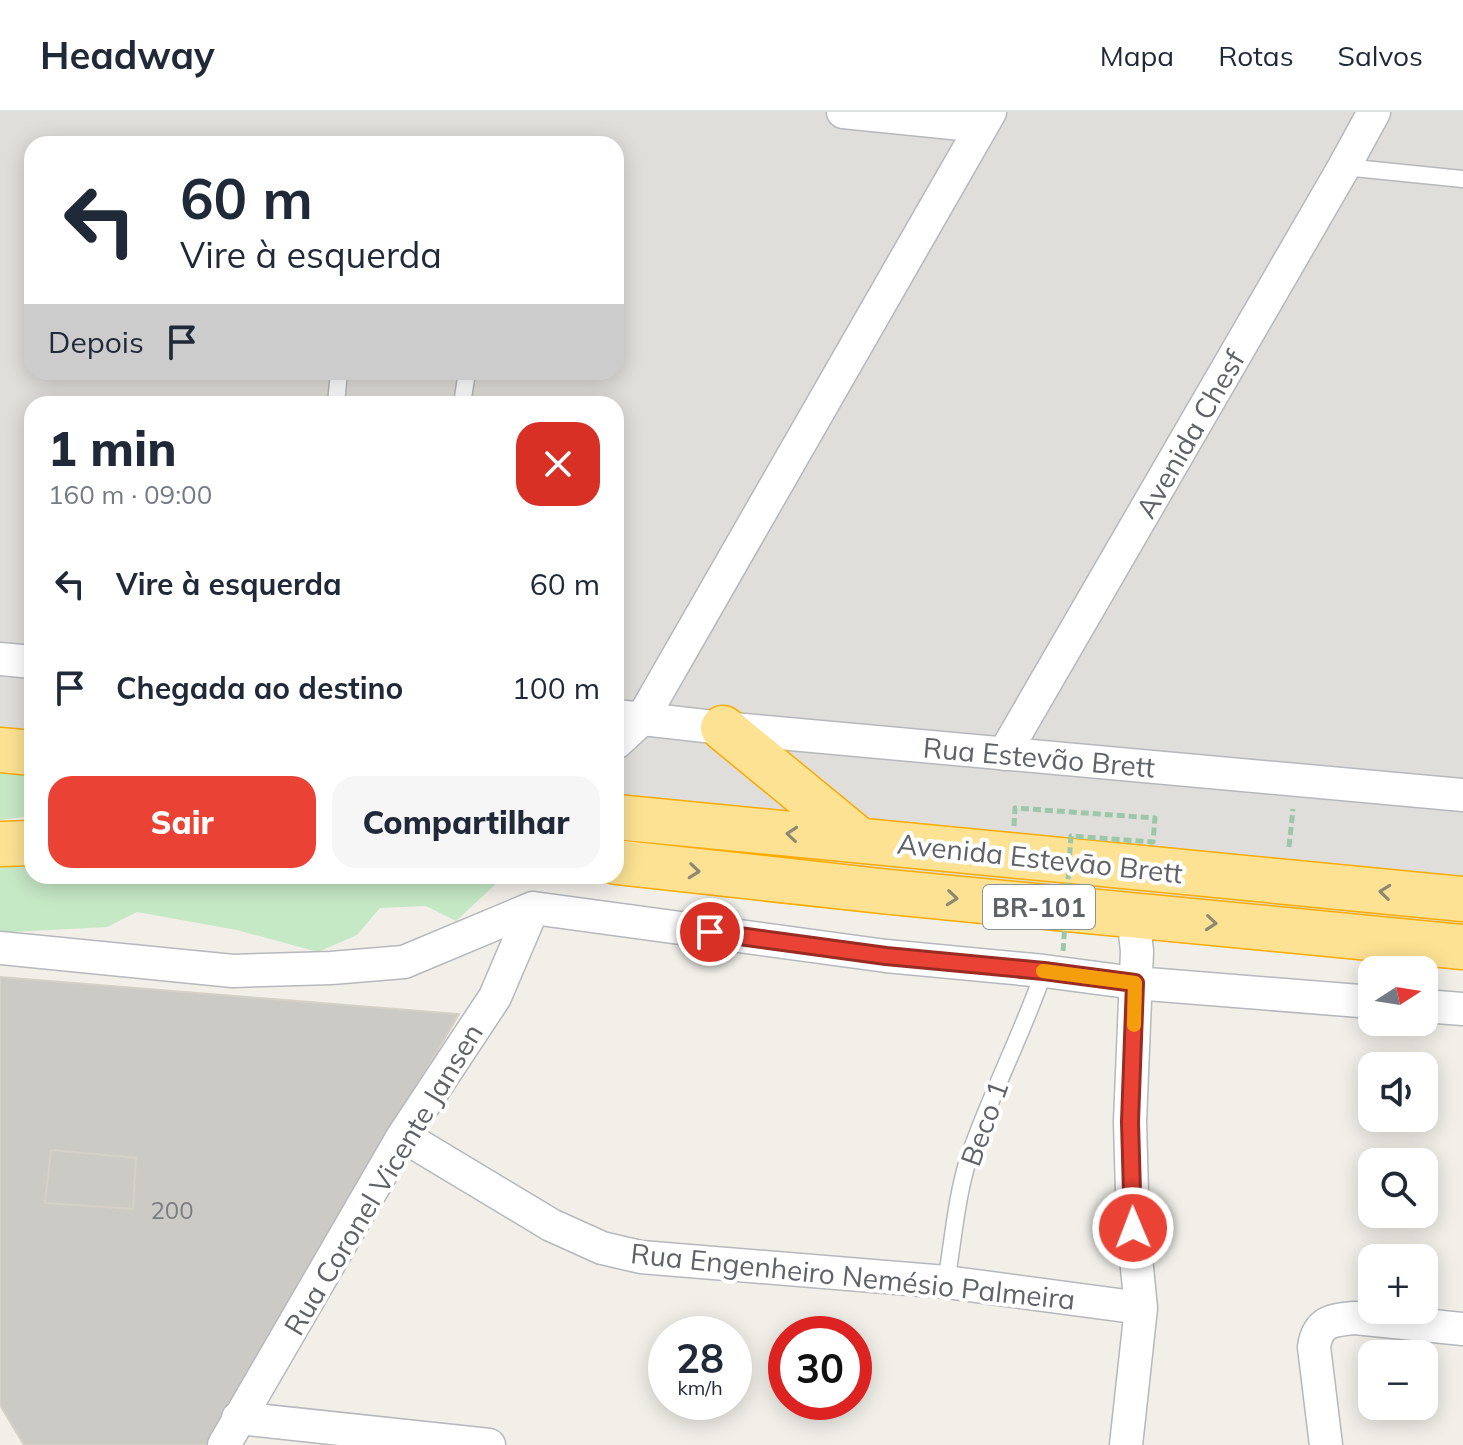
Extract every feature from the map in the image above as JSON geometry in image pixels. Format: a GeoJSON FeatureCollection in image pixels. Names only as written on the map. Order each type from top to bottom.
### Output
{"type":"FeatureCollection","features":[{"type":"Feature","properties":{"kind":"highway"},"geometry":{"type":"LineString","coordinates":[[723,728],[859,840]]}},
{"type":"Feature","properties":{"kind":"highway"},"geometry":{"type":"LineString","coordinates":[[0,750],[24,752]]}},
{"type":"Feature","properties":{"kind":"highway","name":"Avenida Estevāo Brett"},"geometry":{"type":"LineString","coordinates":[[624,818],[1463,899]]}},
{"type":"Feature","properties":{"kind":"highway"},"geometry":{"type":"LineString","coordinates":[[0,844],[24,843]]}},
{"type":"Feature","properties":{"kind":"highway","name":"BR-101"},"geometry":{"type":"LineString","coordinates":[[624,863],[890,892],[1463,947]]}},
{"type":"Feature","properties":{"kind":"street"},"geometry":{"type":"LineString","coordinates":[[629,718],[986,119],[843,112]]}},
{"type":"Feature","properties":{"kind":"street","name":"Avenida Chesf"},"geometry":{"type":"LineString","coordinates":[[1004,754],[1374,112]]}},
{"type":"Feature","properties":{"kind":"street"},"geometry":{"type":"LineString","coordinates":[[0,659],[24,661]]}},
{"type":"Feature","properties":{"kind":"street","name":"Rua Estevão Brett"},"geometry":{"type":"LineString","coordinates":[[629,718],[1463,795]]}},
{"type":"Feature","properties":{"kind":"street"},"geometry":{"type":"LineString","coordinates":[[0,948],[233,971],[331,968],[404,962],[533,908],[886,956],[1054,962],[1135,983],[1358,1001]]}},
{"type":"Feature","properties":{"kind":"street","name":"Rua Coronel Vicente Jansen"},"geometry":{"type":"LineString","coordinates":[[231,1432],[403,1136],[495,997],[533,908]]}},
{"type":"Feature","properties":{"kind":"street"},"geometry":{"type":"LineString","coordinates":[[1126,1445],[1141,1308],[1133,1228],[1130,1137],[1137,951],[1133,916]]}},
{"type":"Feature","properties":{"kind":"street"},"geometry":{"type":"LineString","coordinates":[[1438,1007],[1463,1009]]}},
{"type":"Feature","properties":{"kind":"street","name":"Rua Engenheiro Nemésio Palmeira"},"geometry":{"type":"LineString","coordinates":[[403,1136],[551,1225],[602,1248],[641,1257],[946,1282],[1141,1308]]}},
{"type":"Feature","properties":{"kind":"street"},"geometry":{"type":"LineString","coordinates":[[1326,1445],[1314,1347],[1321,1326],[1338,1319],[1355,1318],[1463,1329]]}},
{"type":"Feature","properties":{"kind":"street"},"geometry":{"type":"LineString","coordinates":[[231,1432],[489,1445]]}},
{"type":"Feature","properties":{"kind":"lane"},"geometry":{"type":"LineString","coordinates":[[1344,167],[1463,179]]}},
{"type":"Feature","properties":{"kind":"lane","name":"Beco 1"},"geometry":{"type":"LineString","coordinates":[[946,1282],[967,1163],[1003,1069],[1054,962]]}},
{"type":"Feature","properties":{"kind":"path"},"geometry":{"type":"LineString","coordinates":[[1281,881],[1289,847],[1296,780]]}},
{"type":"Feature","properties":{"kind":"path"},"geometry":{"type":"LineString","coordinates":[[1014,826],[1015,808],[1155,818],[1153,842],[1071,836],[1054,962]]}},
{"type":"Feature","properties":{"kind":"shaded area"},"geometry":{"type":"Polygon","coordinates":[[[0,112],[1463,112],[1463,926],[624,852],[624,396],[24,396],[24,798],[0,796],[0,112]]]}},
{"type":"Feature","properties":{"kind":"green space"},"geometry":{"type":"Polygon","coordinates":[[[0,765],[24,768],[24,817],[0,820],[0,765]]]}},
{"type":"Feature","properties":{"kind":"green space"},"geometry":{"type":"Polygon","coordinates":[[[0,865],[24,865],[24,884],[496,884],[456,921],[426,906],[380,908],[357,935],[318,952],[237,930],[137,912],[107,927],[0,931],[0,865]]]}},
{"type":"Feature","properties":{"kind":"building"},"geometry":{"type":"Polygon","coordinates":[[[0,977],[459,1014],[206,1445],[24,1445],[0,1405],[0,977]]]}},
{"type":"Feature","properties":{"kind":"building"},"geometry":{"type":"Polygon","coordinates":[[[51,1150],[136,1158],[133,1209],[45,1203],[51,1150]]]}},
{"type":"Feature","properties":{"kind":"slow traffic"},"geometry":{"type":"LineString","coordinates":[[1043,971],[1135,983],[1134,1025]]}},
{"type":"Feature","properties":{"kind":"route"},"geometry":{"type":"LineString","coordinates":[[710,932],[886,956],[1135,983],[1130,1122],[1133,1228]]}}]}
